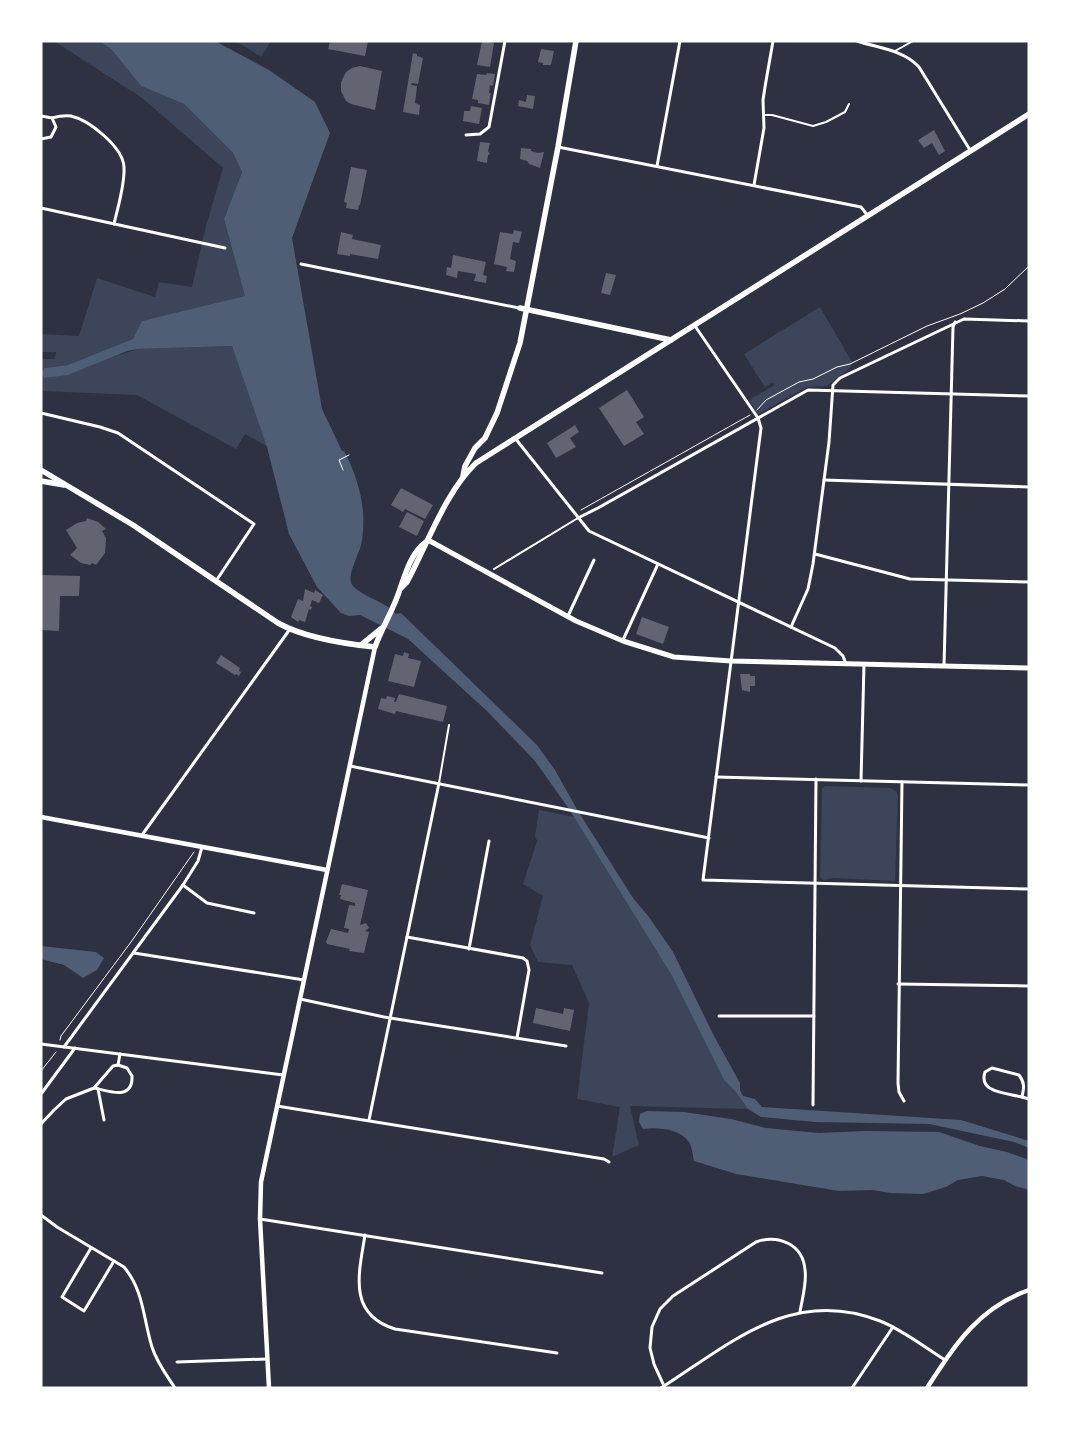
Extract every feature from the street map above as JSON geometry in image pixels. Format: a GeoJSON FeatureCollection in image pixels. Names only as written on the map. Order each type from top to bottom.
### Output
{"type":"FeatureCollection","features":[{"type":"Feature","properties":{"kind":"main road"},"geometry":{"type":"LineString","coordinates":[[463,478],[465,466],[475,448],[489,431],[503,398],[520,343],[523,309],[558,147],[576,41]]}},
{"type":"Feature","properties":{"kind":"main road"},"geometry":{"type":"LineString","coordinates":[[41,470],[132,525],[270,618],[290,629],[375,647],[401,588],[407,582],[463,478],[476,463],[1029,114]]}},
{"type":"Feature","properties":{"kind":"main road"},"geometry":{"type":"LineString","coordinates":[[523,309],[671,340]]}},
{"type":"Feature","properties":{"kind":"main road"},"geometry":{"type":"LineString","coordinates":[[41,481],[68,486]]}},
{"type":"Feature","properties":{"kind":"main road"},"geometry":{"type":"LineString","coordinates":[[428,540],[567,616],[623,641],[674,657],[731,661],[1029,668]]}},
{"type":"Feature","properties":{"kind":"main road"},"geometry":{"type":"LineString","coordinates":[[361,645],[382,628]]}},
{"type":"Feature","properties":{"kind":"street"},"geometry":{"type":"LineString","coordinates":[[466,135],[480,134],[489,127],[505,41]]}},
{"type":"Feature","properties":{"kind":"street"},"geometry":{"type":"LineString","coordinates":[[657,166],[680,41]]}},
{"type":"Feature","properties":{"kind":"street"},"geometry":{"type":"LineString","coordinates":[[754,185],[764,128],[764,87],[773,41]]}},
{"type":"Feature","properties":{"kind":"street"},"geometry":{"type":"LineString","coordinates":[[857,41],[908,56],[920,67],[970,151]]}},
{"type":"Feature","properties":{"kind":"street"},"geometry":{"type":"LineString","coordinates":[[41,116],[52,118],[61,115],[79,118],[105,137],[117,149],[124,165],[114,224]]}},
{"type":"Feature","properties":{"kind":"street"},"geometry":{"type":"LineString","coordinates":[[41,138],[48,138],[56,131],[56,124],[52,118]]}},
{"type":"Feature","properties":{"kind":"street"},"geometry":{"type":"LineString","coordinates":[[558,147],[861,207],[868,216]]}},
{"type":"Feature","properties":{"kind":"street"},"geometry":{"type":"LineString","coordinates":[[41,208],[225,248]]}},
{"type":"Feature","properties":{"kind":"street"},"geometry":{"type":"LineString","coordinates":[[301,264],[523,309]]}},
{"type":"Feature","properties":{"kind":"street"},"geometry":{"type":"LineString","coordinates":[[791,627],[808,589],[815,554],[829,442],[833,385],[840,378],[964,319],[1029,321]]}},
{"type":"Feature","properties":{"kind":"street"},"geometry":{"type":"LineString","coordinates":[[944,666],[953,394],[953,327],[956,322]]}},
{"type":"Feature","properties":{"kind":"street"},"geometry":{"type":"LineString","coordinates":[[694,325],[758,418],[761,428],[703,880],[1029,889]]}},
{"type":"Feature","properties":{"kind":"street"},"geometry":{"type":"LineString","coordinates":[[578,518],[808,390],[1029,396]]}},
{"type":"Feature","properties":{"kind":"street"},"geometry":{"type":"LineString","coordinates":[[41,413],[118,433],[254,524],[216,582]]}},
{"type":"Feature","properties":{"kind":"street"},"geometry":{"type":"LineString","coordinates":[[515,437],[589,531],[834,648],[843,656],[846,664]]}},
{"type":"Feature","properties":{"kind":"street"},"geometry":{"type":"LineString","coordinates":[[824,480],[1029,487]]}},
{"type":"Feature","properties":{"kind":"street"},"geometry":{"type":"LineString","coordinates":[[815,554],[902,578],[1029,582]]}},
{"type":"Feature","properties":{"kind":"street"},"geometry":{"type":"LineString","coordinates":[[567,616],[594,560]]}},
{"type":"Feature","properties":{"kind":"street"},"geometry":{"type":"LineString","coordinates":[[623,641],[658,564]]}},
{"type":"Feature","properties":{"kind":"street"},"geometry":{"type":"LineString","coordinates":[[142,835],[290,629]]}},
{"type":"Feature","properties":{"kind":"street"},"geometry":{"type":"LineString","coordinates":[[269,1388],[260,1219],[261,1182],[375,647]]}},
{"type":"Feature","properties":{"kind":"street"},"geometry":{"type":"LineString","coordinates":[[861,781],[864,664]]}},
{"type":"Feature","properties":{"kind":"street"},"geometry":{"type":"LineString","coordinates":[[349,766],[709,838]]}},
{"type":"Feature","properties":{"kind":"street"},"geometry":{"type":"LineString","coordinates":[[716,777],[1029,785]]}},
{"type":"Feature","properties":{"kind":"street"},"geometry":{"type":"LineString","coordinates":[[813,1105],[816,779]]}},
{"type":"Feature","properties":{"kind":"street"},"geometry":{"type":"LineString","coordinates":[[902,782],[898,1083],[899,1092],[904,1100]]}},
{"type":"Feature","properties":{"kind":"street"},"geometry":{"type":"LineString","coordinates":[[369,1120],[439,783]]}},
{"type":"Feature","properties":{"kind":"street"},"geometry":{"type":"LineString","coordinates":[[41,817],[327,870]]}},
{"type":"Feature","properties":{"kind":"street"},"geometry":{"type":"LineString","coordinates":[[469,948],[489,841]]}},
{"type":"Feature","properties":{"kind":"street"},"geometry":{"type":"LineString","coordinates":[[64,1047],[183,885],[198,861],[202,847]]}},
{"type":"Feature","properties":{"kind":"street"},"geometry":{"type":"LineString","coordinates":[[183,885],[206,903],[254,912]]}},
{"type":"Feature","properties":{"kind":"street"},"geometry":{"type":"LineString","coordinates":[[407,937],[523,958],[527,962],[529,970],[517,1038]]}},
{"type":"Feature","properties":{"kind":"street"},"geometry":{"type":"LineString","coordinates":[[134,953],[304,980]]}},
{"type":"Feature","properties":{"kind":"street"},"geometry":{"type":"LineString","coordinates":[[898,984],[1029,986]]}},
{"type":"Feature","properties":{"kind":"street"},"geometry":{"type":"LineString","coordinates":[[300,999],[390,1017],[566,1046]]}},
{"type":"Feature","properties":{"kind":"street"},"geometry":{"type":"LineString","coordinates":[[719,1016],[814,1016]]}},
{"type":"Feature","properties":{"kind":"street"},"geometry":{"type":"LineString","coordinates":[[41,1044],[283,1075]]}},
{"type":"Feature","properties":{"kind":"street"},"geometry":{"type":"LineString","coordinates":[[41,1094],[75,1048]]}},
{"type":"Feature","properties":{"kind":"street"},"geometry":{"type":"LineString","coordinates":[[118,1065],[120,1054]]}},
{"type":"Feature","properties":{"kind":"street"},"geometry":{"type":"LineString","coordinates":[[41,1124],[66,1099],[96,1088],[120,1093],[128,1090],[132,1076],[127,1068],[118,1065],[110,1068],[96,1088],[104,1120]]}},
{"type":"Feature","properties":{"kind":"street"},"geometry":{"type":"LineString","coordinates":[[1022,1097],[1024,1086],[1019,1075],[992,1068],[984,1072],[984,1083],[988,1088],[1022,1097],[1029,1098]]}},
{"type":"Feature","properties":{"kind":"street"},"geometry":{"type":"LineString","coordinates":[[277,1106],[604,1159],[609,1162]]}},
{"type":"Feature","properties":{"kind":"street"},"geometry":{"type":"LineString","coordinates":[[41,1215],[57,1227],[124,1267],[136,1282],[154,1354],[162,1371],[175,1388]]}},
{"type":"Feature","properties":{"kind":"street"},"geometry":{"type":"LineString","coordinates":[[260,1219],[602,1273]]}},
{"type":"Feature","properties":{"kind":"street"},"geometry":{"type":"LineString","coordinates":[[365,1235],[358,1287],[363,1304],[372,1317],[379,1322],[395,1329],[558,1353]]}},
{"type":"Feature","properties":{"kind":"street"},"geometry":{"type":"LineString","coordinates":[[800,1312],[806,1274],[800,1255],[792,1246],[778,1239],[756,1242],[673,1296],[660,1309],[652,1328],[650,1348],[654,1364],[664,1387],[755,1327],[800,1312],[847,1312],[869,1317],[893,1327],[945,1360]]}},
{"type":"Feature","properties":{"kind":"street"},"geometry":{"type":"LineString","coordinates":[[91,1248],[62,1298],[84,1311],[114,1261]]}},
{"type":"Feature","properties":{"kind":"street"},"geometry":{"type":"LineString","coordinates":[[927,1388],[958,1341],[976,1321],[1000,1303],[1029,1290]]}},
{"type":"Feature","properties":{"kind":"street"},"geometry":{"type":"LineString","coordinates":[[852,1388],[893,1327]]}},
{"type":"Feature","properties":{"kind":"street"},"geometry":{"type":"LineString","coordinates":[[177,1362],[268,1359]]}},
{"type":"Feature","properties":{"kind":"lane"},"geometry":{"type":"LineString","coordinates":[[894,52],[913,41]]}},
{"type":"Feature","properties":{"kind":"lane"},"geometry":{"type":"LineString","coordinates":[[764,115],[772,115],[813,126],[826,122],[845,112],[849,104]]}},
{"type":"Feature","properties":{"kind":"lane"},"geometry":{"type":"LineString","coordinates":[[494,568],[578,518]]}},
{"type":"Feature","properties":{"kind":"lane"},"geometry":{"type":"LineString","coordinates":[[439,783],[449,725]]}},
{"type":"Feature","properties":{"kind":"path"},"geometry":{"type":"LineString","coordinates":[[759,409],[762,403],[799,382],[813,379],[837,367],[850,364],[919,330],[978,306],[1005,289],[1029,266]]}},
{"type":"Feature","properties":{"kind":"path"},"geometry":{"type":"LineString","coordinates":[[580,510],[750,416]]}},
{"type":"Feature","properties":{"kind":"path"},"geometry":{"type":"LineString","coordinates":[[344,470],[339,460],[349,455]]}},
{"type":"Feature","properties":{"kind":"path"},"geometry":{"type":"LineString","coordinates":[[60,1040],[61,1036],[131,942],[194,852]]}},
{"type":"Feature","properties":{"kind":"path"},"geometry":{"type":"LineString","coordinates":[[41,1071],[56,1052]]}},
{"type":"Feature","properties":{"kind":"shaded area"},"geometry":{"type":"Polygon","coordinates":[[[54,41],[99,41],[111,49],[141,86],[184,104],[233,153],[242,172],[224,219],[246,297],[142,321],[134,339],[68,365],[44,368],[42,374],[44,378],[138,349],[232,346],[268,447],[245,434],[236,449],[137,395],[41,391],[41,359],[55,359],[56,352],[41,352],[41,334],[79,336],[97,278],[155,297],[159,282],[192,287],[206,226],[223,168],[142,98],[54,41]]]}},
{"type":"Feature","properties":{"kind":"shaded area"},"geometry":{"type":"Polygon","coordinates":[[[99,41],[215,41],[269,70],[315,102],[330,133],[292,238],[322,409],[354,473],[361,496],[363,533],[350,578],[351,584],[397,614],[401,613],[537,745],[555,770],[578,811],[633,898],[649,917],[673,952],[714,1036],[740,1083],[740,1090],[743,1096],[755,1099],[762,1107],[961,1120],[1029,1141],[1029,1148],[1014,1142],[929,1124],[815,1122],[761,1117],[748,1109],[724,1080],[672,976],[569,809],[535,761],[488,712],[408,639],[360,615],[349,616],[341,613],[317,587],[289,534],[267,447],[232,346],[138,349],[127,351],[68,375],[44,378],[42,374],[44,368],[68,365],[133,339],[142,321],[245,296],[224,219],[242,172],[233,153],[184,104],[141,86],[111,49],[99,41]]]}},
{"type":"Feature","properties":{"kind":"shaded area"},"geometry":{"type":"Polygon","coordinates":[[[236,41],[271,41],[261,57],[236,41]]]}},
{"type":"Feature","properties":{"kind":"shaded area"},"geometry":{"type":"Polygon","coordinates":[[[820,307],[852,362],[850,368],[827,386],[807,387],[758,414],[749,400],[774,384],[772,383],[765,387],[744,354],[820,307]]]}},
{"type":"Feature","properties":{"kind":"shaded area"},"geometry":{"type":"Polygon","coordinates":[[[825,786],[890,788],[896,791],[898,796],[895,881],[833,878],[823,880],[820,877],[822,789],[825,786]]]}},
{"type":"Feature","properties":{"kind":"shaded area"},"geometry":{"type":"Polygon","coordinates":[[[539,810],[574,817],[672,976],[724,1080],[748,1109],[630,1106],[639,1145],[612,1157],[620,1107],[577,1099],[589,1003],[572,965],[538,962],[530,945],[543,896],[523,884],[537,841],[535,836],[539,810]]]}},
{"type":"Feature","properties":{"kind":"shaded area"},"geometry":{"type":"Polygon","coordinates":[[[41,946],[96,952],[104,958],[97,970],[83,978],[64,965],[41,959],[41,946]]]}},
{"type":"Feature","properties":{"kind":"shaded area"},"geometry":{"type":"Polygon","coordinates":[[[647,1111],[684,1112],[731,1119],[766,1128],[819,1133],[866,1131],[939,1132],[1029,1160],[1029,1190],[1004,1180],[982,1176],[958,1180],[946,1187],[923,1194],[890,1193],[873,1190],[839,1191],[736,1174],[694,1161],[689,1142],[680,1134],[655,1128],[643,1129],[639,1122],[640,1114],[647,1111]]]}},
{"type":"Feature","properties":{"kind":"building"},"geometry":{"type":"Polygon","coordinates":[[[330,41],[368,41],[365,56],[328,49],[330,41]]]}},
{"type":"Feature","properties":{"kind":"building"},"geometry":{"type":"Polygon","coordinates":[[[482,41],[494,43],[490,67],[477,65],[482,41]]]}},
{"type":"Feature","properties":{"kind":"building"},"geometry":{"type":"Polygon","coordinates":[[[541,49],[554,51],[551,65],[543,65],[543,63],[538,62],[541,49]]]}},
{"type":"Feature","properties":{"kind":"building"},"geometry":{"type":"Polygon","coordinates":[[[413,53],[423,58],[418,84],[412,83],[411,85],[417,86],[415,103],[420,105],[419,115],[403,112],[413,53]]]}},
{"type":"Feature","properties":{"kind":"building"},"geometry":{"type":"Polygon","coordinates":[[[360,66],[382,71],[375,110],[351,104],[346,101],[341,91],[341,82],[346,72],[360,66]]]}},
{"type":"Feature","properties":{"kind":"building"},"geometry":{"type":"Polygon","coordinates":[[[487,73],[495,74],[493,86],[490,85],[489,105],[478,103],[478,100],[472,99],[477,74],[486,75],[487,73]]]}},
{"type":"Feature","properties":{"kind":"building"},"geometry":{"type":"Polygon","coordinates":[[[527,95],[535,96],[533,109],[518,106],[519,100],[526,102],[527,95]]]}},
{"type":"Feature","properties":{"kind":"building"},"geometry":{"type":"Polygon","coordinates":[[[471,106],[482,108],[479,124],[463,121],[464,111],[470,111],[471,106]]]}},
{"type":"Feature","properties":{"kind":"building"},"geometry":{"type":"Polygon","coordinates":[[[934,130],[945,151],[939,155],[932,143],[924,148],[918,140],[934,130]]]}},
{"type":"Feature","properties":{"kind":"building"},"geometry":{"type":"Polygon","coordinates":[[[480,142],[490,143],[488,151],[490,154],[488,155],[487,163],[477,161],[480,142]]]}},
{"type":"Feature","properties":{"kind":"building"},"geometry":{"type":"Polygon","coordinates":[[[521,148],[531,149],[531,151],[538,153],[544,152],[540,168],[520,159],[521,148]]]}},
{"type":"Feature","properties":{"kind":"building"},"geometry":{"type":"Polygon","coordinates":[[[351,167],[367,170],[358,210],[346,208],[347,203],[344,202],[351,167]]]}},
{"type":"Feature","properties":{"kind":"building"},"geometry":{"type":"Polygon","coordinates":[[[514,230],[522,232],[519,243],[513,242],[510,259],[516,261],[514,272],[506,271],[507,267],[494,264],[500,232],[513,234],[514,230]]]}},
{"type":"Feature","properties":{"kind":"building"},"geometry":{"type":"Polygon","coordinates":[[[341,232],[353,235],[352,239],[381,245],[378,259],[350,254],[350,256],[337,254],[341,232]]]}},
{"type":"Feature","properties":{"kind":"building"},"geometry":{"type":"Polygon","coordinates":[[[453,255],[486,262],[483,275],[487,276],[486,283],[474,281],[476,274],[458,271],[457,278],[446,275],[447,267],[451,268],[453,255]]]}},
{"type":"Feature","properties":{"kind":"building"},"geometry":{"type":"Polygon","coordinates":[[[606,273],[616,275],[610,295],[601,293],[606,273]]]}},
{"type":"Feature","properties":{"kind":"building"},"geometry":{"type":"Polygon","coordinates":[[[627,390],[644,417],[636,422],[644,434],[624,446],[599,408],[627,390]]]}},
{"type":"Feature","properties":{"kind":"building"},"geometry":{"type":"Polygon","coordinates":[[[575,425],[579,432],[570,438],[576,447],[556,458],[547,443],[575,425]]]}},
{"type":"Feature","properties":{"kind":"building"},"geometry":{"type":"Polygon","coordinates":[[[401,488],[433,505],[425,519],[405,509],[403,512],[391,505],[401,488]]]}},
{"type":"Feature","properties":{"kind":"building"},"geometry":{"type":"Polygon","coordinates":[[[407,512],[424,521],[417,536],[399,527],[407,512]]]}},
{"type":"Feature","properties":{"kind":"building"},"geometry":{"type":"Polygon","coordinates":[[[87,518],[98,522],[106,529],[102,531],[106,538],[105,553],[96,565],[81,563],[70,555],[77,548],[66,530],[77,523],[86,521],[87,518]]]}},
{"type":"Feature","properties":{"kind":"building"},"geometry":{"type":"Polygon","coordinates":[[[42,575],[80,576],[79,596],[60,596],[59,631],[41,630],[42,575]]]}},
{"type":"Feature","properties":{"kind":"building"},"geometry":{"type":"Polygon","coordinates":[[[305,589],[314,593],[315,590],[323,595],[319,603],[312,600],[310,606],[312,607],[311,610],[309,609],[305,622],[299,620],[298,622],[291,617],[298,599],[303,601],[305,589]]]}},
{"type":"Feature","properties":{"kind":"building"},"geometry":{"type":"Polygon","coordinates":[[[642,617],[669,627],[663,644],[636,634],[642,617]]]}},
{"type":"Feature","properties":{"kind":"building"},"geometry":{"type":"Polygon","coordinates":[[[404,652],[409,654],[408,658],[421,661],[414,687],[388,681],[395,654],[403,656],[404,652]]]}},
{"type":"Feature","properties":{"kind":"building"},"geometry":{"type":"Polygon","coordinates":[[[221,655],[240,668],[239,676],[216,663],[221,655]]]}},
{"type":"Feature","properties":{"kind":"building"},"geometry":{"type":"Polygon","coordinates":[[[740,674],[755,676],[755,686],[750,686],[750,692],[742,690],[740,674]]]}},
{"type":"Feature","properties":{"kind":"building"},"geometry":{"type":"Polygon","coordinates":[[[399,694],[447,706],[443,722],[396,711],[395,714],[378,709],[381,698],[386,699],[387,696],[395,698],[394,702],[396,702],[399,694]]]}},
{"type":"Feature","properties":{"kind":"building"},"geometry":{"type":"Polygon","coordinates":[[[342,884],[368,890],[360,925],[366,923],[369,928],[365,931],[369,932],[364,953],[349,951],[350,949],[327,944],[326,942],[331,929],[348,933],[349,929],[344,928],[349,905],[355,906],[355,903],[340,899],[341,895],[339,895],[342,884]]]}},
{"type":"Feature","properties":{"kind":"building"},"geometry":{"type":"Polygon","coordinates":[[[536,1008],[563,1014],[564,1008],[574,1010],[570,1031],[533,1023],[536,1008]]]}}]}
